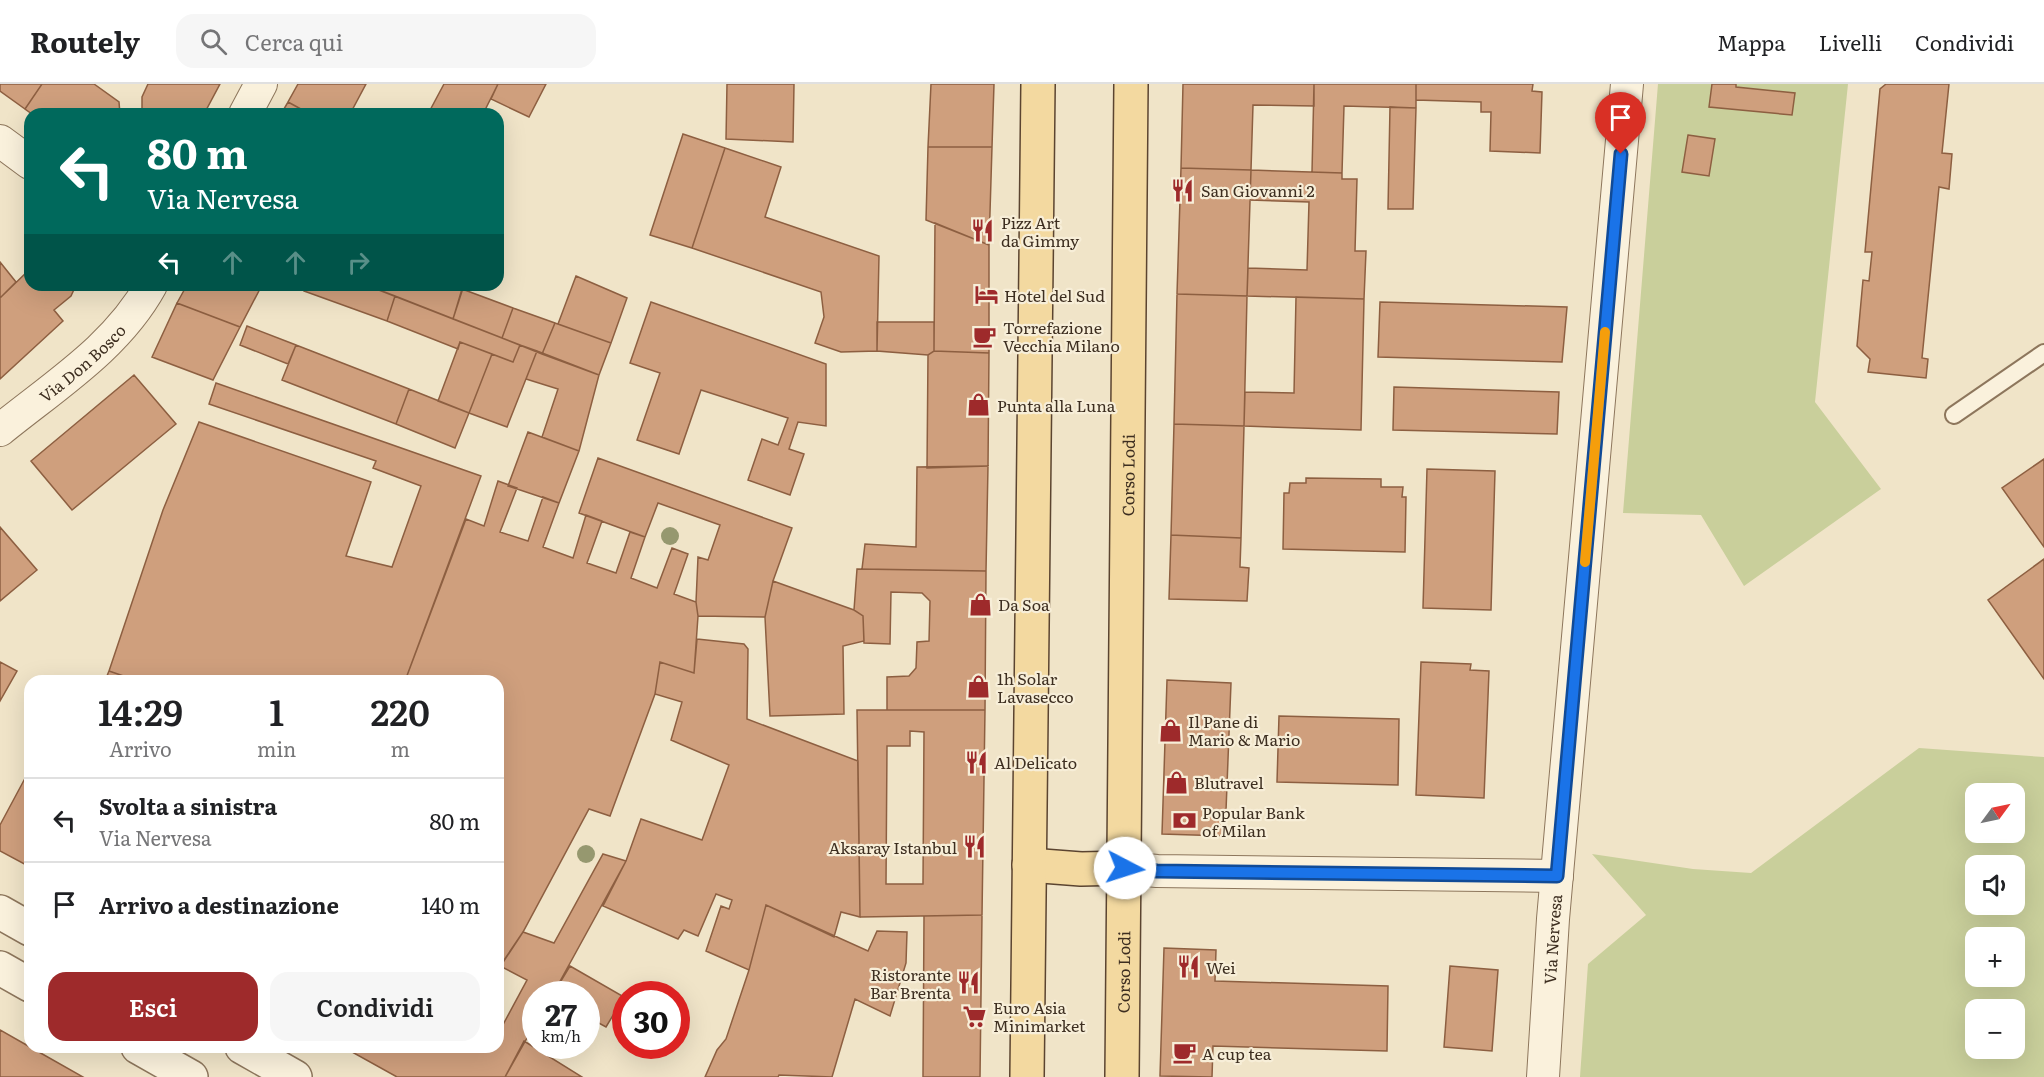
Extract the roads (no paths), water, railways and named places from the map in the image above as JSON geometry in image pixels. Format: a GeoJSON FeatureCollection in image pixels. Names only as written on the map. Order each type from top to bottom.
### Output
{"type":"FeatureCollection","features":[{"type":"Feature","properties":{"kind":"main road"},"geometry":{"type":"LineString","coordinates":[[1027,1077],[1038,84]]}},
{"type":"Feature","properties":{"kind":"main road","name":"Corso Lodi"},"geometry":{"type":"LineString","coordinates":[[1122,1077],[1131,84]]}},
{"type":"Feature","properties":{"kind":"main road"},"geometry":{"type":"LineString","coordinates":[[1029,865],[1081,869],[1125,868]]}},
{"type":"Feature","properties":{"kind":"street"},"geometry":{"type":"LineString","coordinates":[[248,108],[261,84]]}},
{"type":"Feature","properties":{"kind":"street","name":"Via Nervesa"},"geometry":{"type":"LineString","coordinates":[[1543,1077],[1557,876],[1627,84]]}},
{"type":"Feature","properties":{"kind":"street"},"geometry":{"type":"LineString","coordinates":[[0,141],[24,159]]}},
{"type":"Feature","properties":{"kind":"street","name":"Via Don Bosco"},"geometry":{"type":"LineString","coordinates":[[0,430],[110,341],[130,318],[147,291]]}},
{"type":"Feature","properties":{"kind":"street"},"geometry":{"type":"LineString","coordinates":[[1125,868],[1157,871],[1557,876]]}},
{"type":"Feature","properties":{"kind":"street"},"geometry":{"type":"LineString","coordinates":[[0,912],[24,926]]}},
{"type":"Feature","properties":{"kind":"street"},"geometry":{"type":"LineString","coordinates":[[0,968],[24,982]]}},
{"type":"Feature","properties":{"kind":"street"},"geometry":{"type":"LineString","coordinates":[[149,1053],[191,1077]]}},
{"type":"Feature","properties":{"kind":"street"},"geometry":{"type":"LineString","coordinates":[[253,1053],[295,1077]]}},
{"type":"Feature","properties":{"kind":"lane"},"geometry":{"type":"LineString","coordinates":[[1954,415],[2044,352]]}},
{"type":"Feature","properties":{"kind":"place","name":"San Giovanni 2"},"geometry":{"type":"Point","coordinates":[1183,190]}},
{"type":"Feature","properties":{"kind":"place","name":"Pizz Art da Gimmy"},"geometry":{"type":"Point","coordinates":[983,231]}},
{"type":"Feature","properties":{"kind":"place","name":"Hotel del Sud"},"geometry":{"type":"Point","coordinates":[986,295]}},
{"type":"Feature","properties":{"kind":"place","name":"Torrefazione Vecchia Milano"},"geometry":{"type":"Point","coordinates":[985,336]}},
{"type":"Feature","properties":{"kind":"place","name":"Punta alla Luna"},"geometry":{"type":"Point","coordinates":[979,405]}},
{"type":"Feature","properties":{"kind":"place","name":"Da Soa"},"geometry":{"type":"Point","coordinates":[980,604]}},
{"type":"Feature","properties":{"kind":"place","name":"1h Solar Lavasecco"},"geometry":{"type":"Point","coordinates":[979,687]}},
{"type":"Feature","properties":{"kind":"place","name":"Il Pane di Mario & Mario"},"geometry":{"type":"Point","coordinates":[1170,730]}},
{"type":"Feature","properties":{"kind":"place","name":"Al Delicato"},"geometry":{"type":"Point","coordinates":[976,762]}},
{"type":"Feature","properties":{"kind":"place","name":"Blutravel"},"geometry":{"type":"Point","coordinates":[1176,782]}},
{"type":"Feature","properties":{"kind":"place","name":"Popular Bank of Milan"},"geometry":{"type":"Point","coordinates":[1184,821]}},
{"type":"Feature","properties":{"kind":"place","name":"Aksaray Istanbul"},"geometry":{"type":"Point","coordinates":[975,847]}},
{"type":"Feature","properties":{"kind":"place","name":"Wei"},"geometry":{"type":"Point","coordinates":[1188,967]}},
{"type":"Feature","properties":{"kind":"place","name":"Ristorante Bar Brenta"},"geometry":{"type":"Point","coordinates":[969,983]}},
{"type":"Feature","properties":{"kind":"place","name":"Euro Asia Minimarket"},"geometry":{"type":"Point","coordinates":[975,1016]}},
{"type":"Feature","properties":{"kind":"place","name":"A cup tea"},"geometry":{"type":"Point","coordinates":[1184,1053]}}]}
